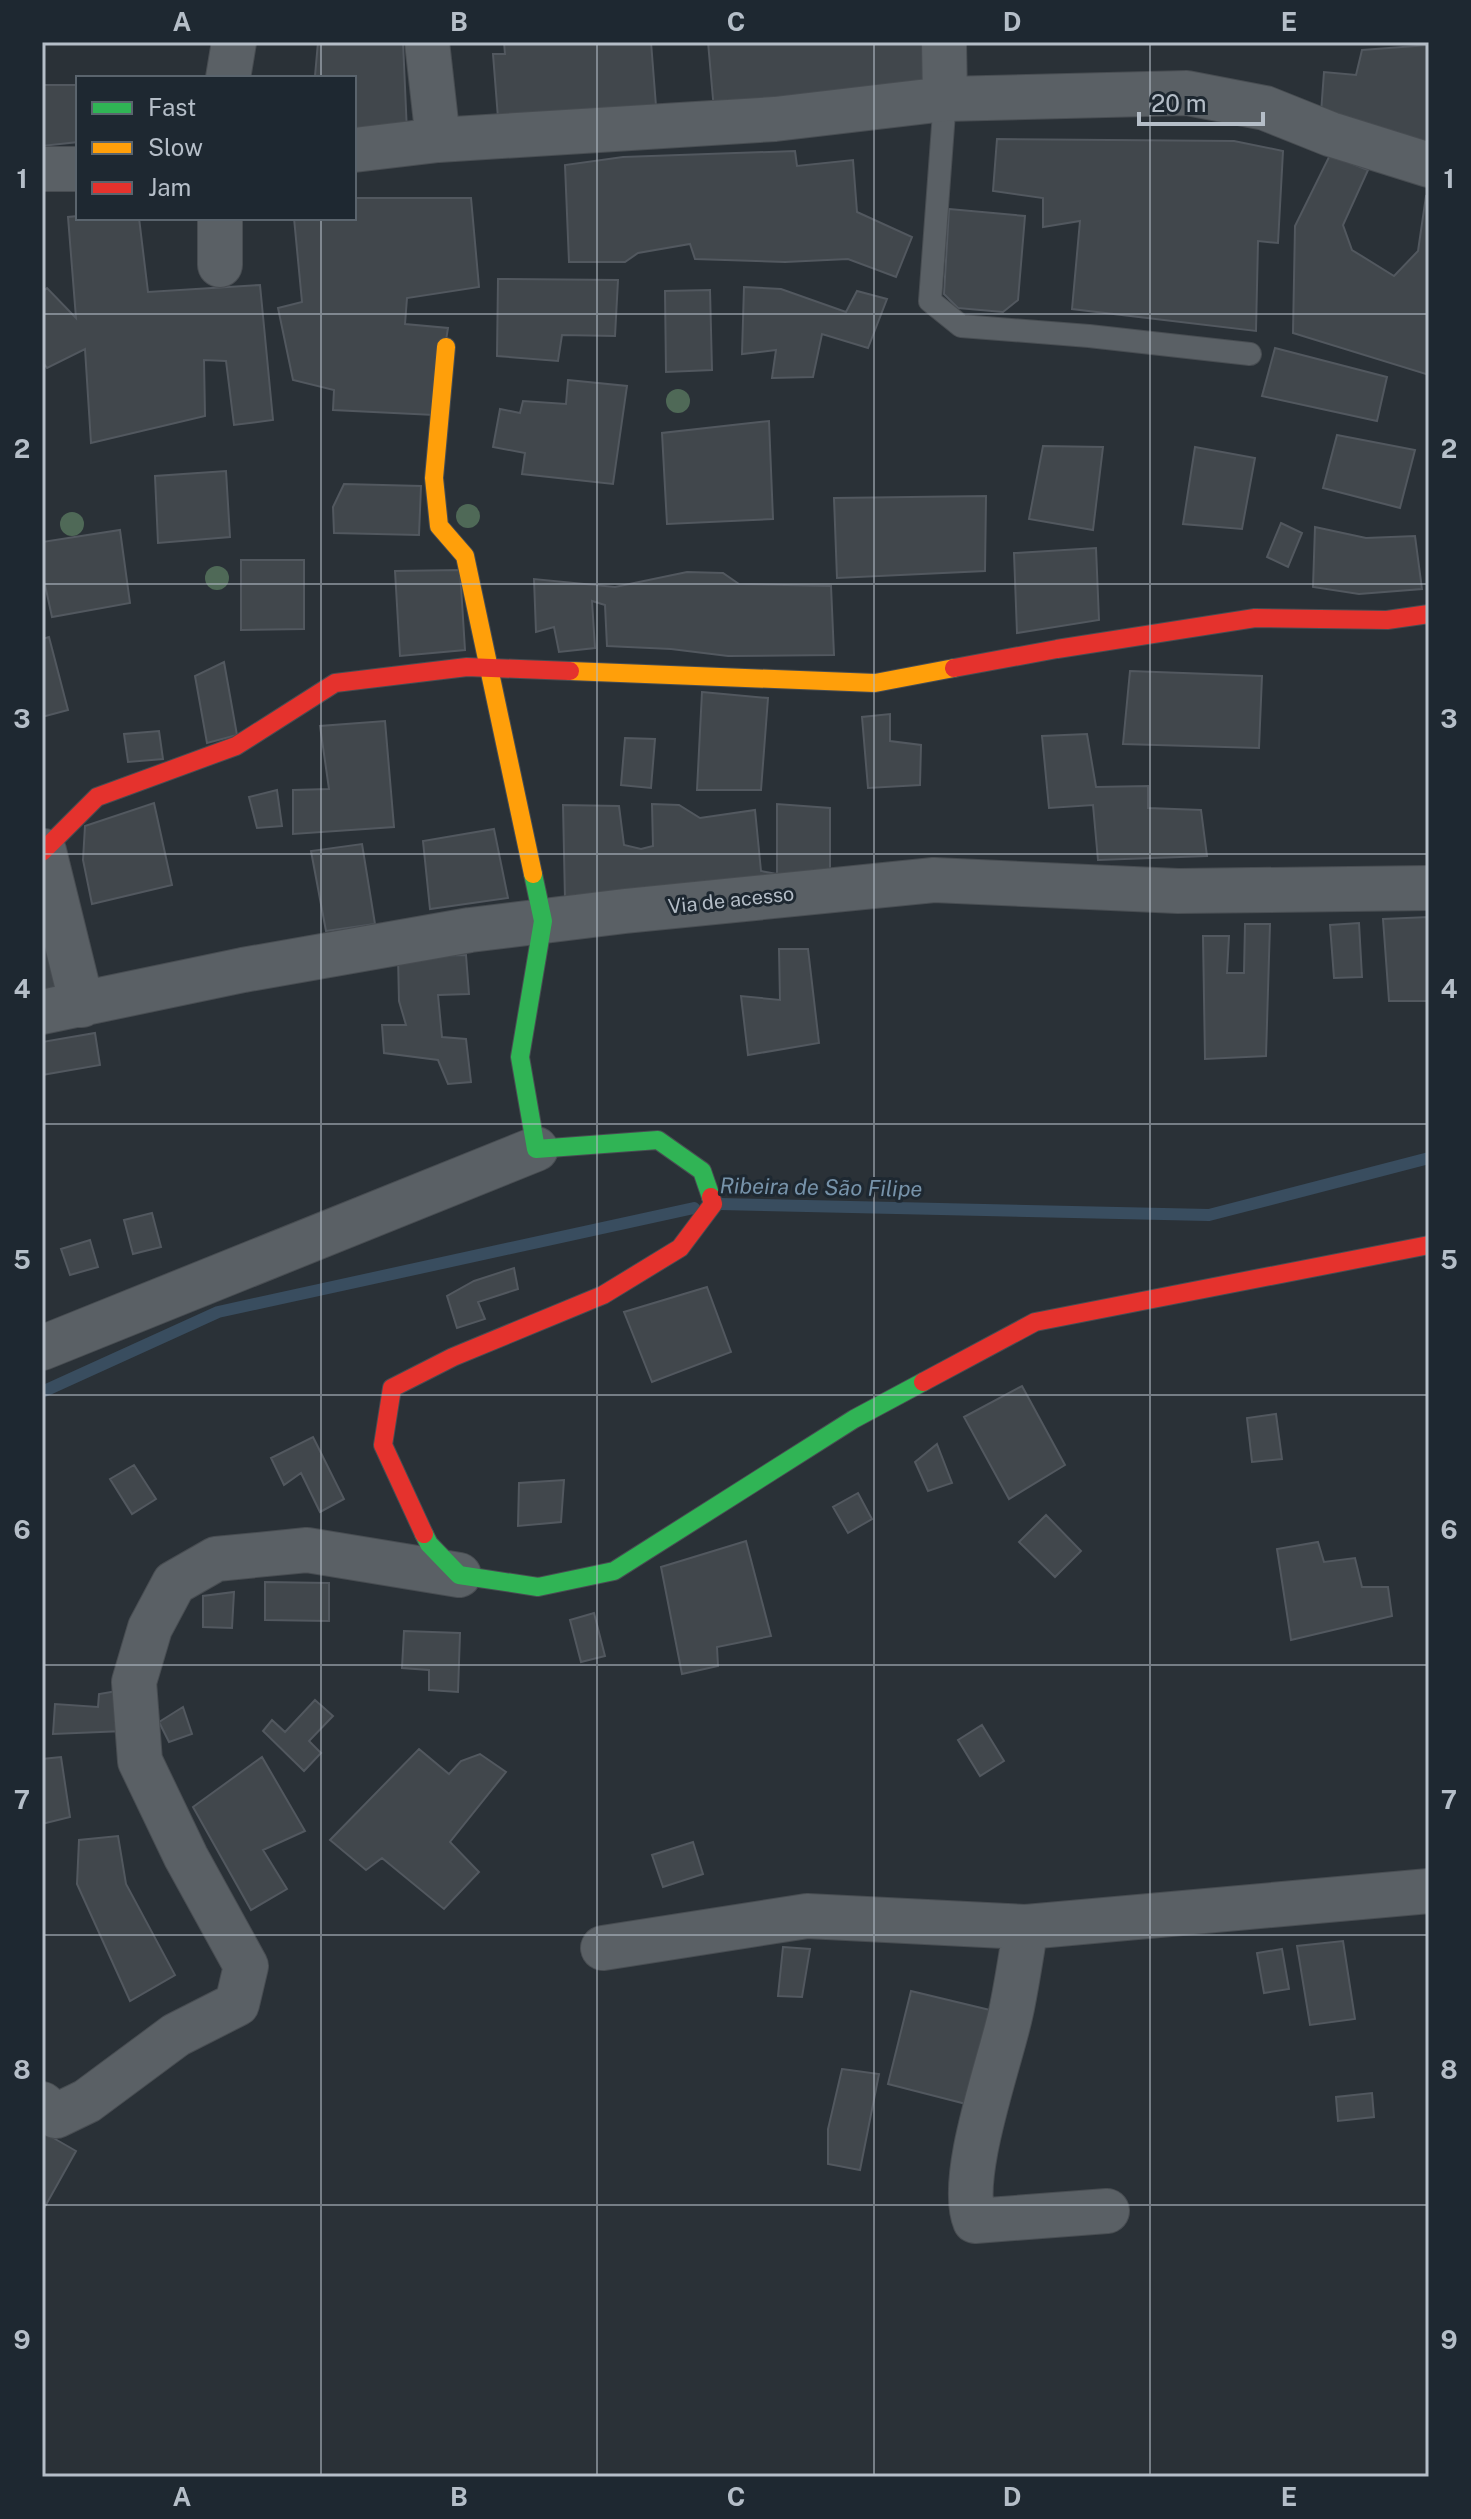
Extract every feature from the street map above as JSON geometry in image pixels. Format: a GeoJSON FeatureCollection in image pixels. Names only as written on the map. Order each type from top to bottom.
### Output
{"type":"FeatureCollection","features":[{"type":"Feature","properties":{"kind":"street"},"geometry":{"type":"LineString","coordinates":[[228,76],[234,42]]}},
{"type":"Feature","properties":{"kind":"street"},"geometry":{"type":"LineString","coordinates":[[427,42],[438,140]]}},
{"type":"Feature","properties":{"kind":"street"},"geometry":{"type":"LineString","coordinates":[[944,42],[945,99]]}},
{"type":"Feature","properties":{"kind":"street"},"geometry":{"type":"LineString","coordinates":[[356,150],[438,140],[775,119],[945,99],[1187,93],[1265,108],[1330,134],[1429,165]]}},
{"type":"Feature","properties":{"kind":"street"},"geometry":{"type":"LineString","coordinates":[[42,169],[76,169]]}},
{"type":"Feature","properties":{"kind":"street"},"geometry":{"type":"LineString","coordinates":[[220,220],[220,265]]}},
{"type":"Feature","properties":{"kind":"street"},"geometry":{"type":"LineString","coordinates":[[446,347],[434,478],[439,526],[465,556],[543,921],[520,1057],[536,1149]]}},
{"type":"Feature","properties":{"kind":"street"},"geometry":{"type":"LineString","coordinates":[[62,1008],[43,851],[97,797],[236,746],[335,683],[467,667],[875,683],[1057,649],[1255,618],[1387,620],[1429,614]]}},
{"type":"Feature","properties":{"kind":"street","name":"Via de acesso"},"geometry":{"type":"LineString","coordinates":[[62,1008],[243,970],[470,930],[934,880],[1178,891],[1429,888]]}},
{"type":"Feature","properties":{"kind":"street"},"geometry":{"type":"LineString","coordinates":[[42,1348],[536,1149],[658,1140],[702,1171],[713,1204],[680,1248],[603,1295],[453,1357],[392,1388],[383,1445],[429,1544],[459,1575]]}},
{"type":"Feature","properties":{"kind":"street"},"geometry":{"type":"LineString","coordinates":[[42,2104],[56,2116],[87,2101],[176,2035],[237,2004],[246,1966],[186,1857],[140,1761],[134,1682],[150,1628],[174,1583],[216,1559],[307,1550],[538,1587],[614,1571],[854,1419],[1035,1322],[1429,1245]]}},
{"type":"Feature","properties":{"kind":"street"},"geometry":{"type":"LineString","coordinates":[[603,1948],[807,1916],[1026,1927],[1429,1891]]}},
{"type":"Feature","properties":{"kind":"street"},"geometry":{"type":"LineString","coordinates":[[1026,1927],[1011,2014],[975,2153],[971,2210],[975,2221],[1107,2211]]}},
{"type":"Feature","properties":{"kind":"lane"},"geometry":{"type":"LineString","coordinates":[[945,99],[930,301],[961,326],[1250,354]]}},
{"type":"Feature","properties":{"kind":"building"},"geometry":{"type":"Polygon","coordinates":[[[318,42],[403,42],[407,132],[356,135],[356,76],[315,76],[318,42]]]}},
{"type":"Feature","properties":{"kind":"building"},"geometry":{"type":"Polygon","coordinates":[[[504,42],[651,42],[656,106],[498,118],[493,54],[505,54],[504,42]]]}},
{"type":"Feature","properties":{"kind":"building"},"geometry":{"type":"Polygon","coordinates":[[[708,42],[932,42],[934,96],[714,110],[708,42]]]}},
{"type":"Feature","properties":{"kind":"building"},"geometry":{"type":"Polygon","coordinates":[[[1429,45],[1429,145],[1321,113],[1324,72],[1356,75],[1362,50],[1429,45]]]}},
{"type":"Feature","properties":{"kind":"building"},"geometry":{"type":"Polygon","coordinates":[[[42,85],[76,85],[76,142],[42,146],[42,85]]]}},
{"type":"Feature","properties":{"kind":"building"},"geometry":{"type":"Polygon","coordinates":[[[997,139],[1234,141],[1283,151],[1278,243],[1258,241],[1256,331],[1072,309],[1080,221],[1043,227],[1043,198],[993,191],[997,139]]]}},
{"type":"Feature","properties":{"kind":"building"},"geometry":{"type":"Polygon","coordinates":[[[795,151],[797,166],[853,160],[857,212],[912,237],[896,277],[848,259],[785,262],[695,259],[690,244],[638,253],[625,262],[569,262],[565,165],[623,157],[795,151]]]}},
{"type":"Feature","properties":{"kind":"building"},"geometry":{"type":"Polygon","coordinates":[[[1330,155],[1368,170],[1343,225],[1352,250],[1394,276],[1418,251],[1426,196],[1429,197],[1429,375],[1293,333],[1295,226],[1330,155]]]}},
{"type":"Feature","properties":{"kind":"building"},"geometry":{"type":"Polygon","coordinates":[[[356,198],[471,198],[479,287],[407,298],[405,324],[448,328],[434,415],[333,410],[334,390],[293,380],[278,308],[302,302],[294,220],[356,220],[356,198]]]}},
{"type":"Feature","properties":{"kind":"building"},"geometry":{"type":"Polygon","coordinates":[[[949,209],[1025,216],[1018,300],[1003,312],[958,308],[944,294],[949,209]]]}},
{"type":"Feature","properties":{"kind":"building"},"geometry":{"type":"Polygon","coordinates":[[[76,216],[76,220],[139,220],[148,292],[260,285],[273,420],[234,425],[226,361],[204,360],[205,416],[91,443],[85,349],[47,368],[42,361],[42,292],[47,288],[76,318],[68,217],[76,216]]]}},
{"type":"Feature","properties":{"kind":"building"},"geometry":{"type":"Polygon","coordinates":[[[498,279],[618,280],[615,336],[562,335],[558,361],[497,356],[498,279]]]}},
{"type":"Feature","properties":{"kind":"building"},"geometry":{"type":"Polygon","coordinates":[[[744,287],[781,289],[846,312],[857,291],[887,299],[868,348],[822,334],[813,377],[772,378],[776,350],[742,354],[744,287]]]}},
{"type":"Feature","properties":{"kind":"building"},"geometry":{"type":"Polygon","coordinates":[[[710,290],[712,370],[666,372],[665,291],[710,290]]]}},
{"type":"Feature","properties":{"kind":"building"},"geometry":{"type":"Polygon","coordinates":[[[1275,348],[1387,377],[1377,421],[1262,396],[1275,348]]]}},
{"type":"Feature","properties":{"kind":"building"},"geometry":{"type":"Polygon","coordinates":[[[568,380],[627,386],[613,484],[522,474],[525,453],[493,447],[500,409],[520,413],[523,401],[566,404],[568,380]]]}},
{"type":"Feature","properties":{"kind":"building"},"geometry":{"type":"Polygon","coordinates":[[[769,421],[773,519],[667,524],[662,433],[769,421]]]}},
{"type":"Feature","properties":{"kind":"building"},"geometry":{"type":"Polygon","coordinates":[[[1337,435],[1415,450],[1400,508],[1323,488],[1337,435]]]}},
{"type":"Feature","properties":{"kind":"building"},"geometry":{"type":"Polygon","coordinates":[[[1043,446],[1103,447],[1093,530],[1029,519],[1043,446]]]}},
{"type":"Feature","properties":{"kind":"building"},"geometry":{"type":"Polygon","coordinates":[[[1195,447],[1255,458],[1242,529],[1183,524],[1195,447]]]}},
{"type":"Feature","properties":{"kind":"building"},"geometry":{"type":"Polygon","coordinates":[[[226,471],[230,537],[158,543],[155,476],[226,471]]]}},
{"type":"Feature","properties":{"kind":"building"},"geometry":{"type":"Polygon","coordinates":[[[344,484],[421,486],[419,535],[334,533],[333,507],[344,484]]]}},
{"type":"Feature","properties":{"kind":"building"},"geometry":{"type":"Polygon","coordinates":[[[986,496],[985,571],[837,578],[834,498],[986,496]]]}},
{"type":"Feature","properties":{"kind":"building"},"geometry":{"type":"Polygon","coordinates":[[[1281,523],[1302,533],[1288,567],[1267,557],[1281,523]]]}},
{"type":"Feature","properties":{"kind":"building"},"geometry":{"type":"Polygon","coordinates":[[[1315,527],[1366,538],[1415,536],[1422,589],[1359,594],[1313,587],[1315,527]]]}},
{"type":"Feature","properties":{"kind":"building"},"geometry":{"type":"Polygon","coordinates":[[[120,530],[130,603],[52,617],[42,571],[42,542],[120,530]]]}},
{"type":"Feature","properties":{"kind":"building"},"geometry":{"type":"Polygon","coordinates":[[[1096,548],[1099,620],[1017,633],[1014,553],[1096,548]]]}},
{"type":"Feature","properties":{"kind":"building"},"geometry":{"type":"Polygon","coordinates":[[[241,560],[304,560],[304,629],[241,630],[241,560]]]}},
{"type":"Feature","properties":{"kind":"building"},"geometry":{"type":"Polygon","coordinates":[[[460,570],[465,650],[400,656],[395,571],[460,570]]]}},
{"type":"Feature","properties":{"kind":"building"},"geometry":{"type":"Polygon","coordinates":[[[687,572],[723,573],[739,584],[831,586],[834,655],[728,656],[607,646],[605,605],[592,601],[595,648],[559,652],[554,627],[536,632],[534,579],[615,587],[687,572]]]}},
{"type":"Feature","properties":{"kind":"building"},"geometry":{"type":"Polygon","coordinates":[[[49,637],[68,710],[42,717],[42,639],[49,637]]]}},
{"type":"Feature","properties":{"kind":"building"},"geometry":{"type":"Polygon","coordinates":[[[224,662],[237,735],[207,743],[195,676],[224,662]]]}},
{"type":"Feature","properties":{"kind":"building"},"geometry":{"type":"Polygon","coordinates":[[[1130,671],[1262,676],[1259,748],[1123,744],[1130,671]]]}},
{"type":"Feature","properties":{"kind":"building"},"geometry":{"type":"Polygon","coordinates":[[[702,692],[768,698],[761,790],[697,790],[702,692]]]}},
{"type":"Feature","properties":{"kind":"building"},"geometry":{"type":"Polygon","coordinates":[[[890,714],[890,741],[921,745],[920,785],[868,788],[862,717],[890,714]]]}},
{"type":"Feature","properties":{"kind":"building"},"geometry":{"type":"Polygon","coordinates":[[[385,721],[394,827],[293,834],[293,790],[329,789],[320,726],[385,721]]]}},
{"type":"Feature","properties":{"kind":"building"},"geometry":{"type":"Polygon","coordinates":[[[159,731],[163,759],[128,762],[124,734],[159,731]]]}},
{"type":"Feature","properties":{"kind":"building"},"geometry":{"type":"Polygon","coordinates":[[[1087,734],[1096,787],[1148,786],[1148,808],[1201,810],[1207,856],[1098,860],[1093,805],[1049,808],[1042,736],[1087,734]]]}},
{"type":"Feature","properties":{"kind":"building"},"geometry":{"type":"Polygon","coordinates":[[[625,738],[655,739],[651,788],[621,785],[625,738]]]}},
{"type":"Feature","properties":{"kind":"building"},"geometry":{"type":"Polygon","coordinates":[[[277,790],[282,826],[257,828],[249,797],[277,790]]]}},
{"type":"Feature","properties":{"kind":"building"},"geometry":{"type":"Polygon","coordinates":[[[154,803],[172,885],[92,904],[83,860],[85,826],[154,803]]]}},
{"type":"Feature","properties":{"kind":"building"},"geometry":{"type":"Polygon","coordinates":[[[652,804],[679,805],[700,818],[755,810],[761,871],[777,874],[777,804],[830,808],[830,876],[565,899],[563,805],[619,806],[624,845],[641,849],[653,846],[652,804]]]}},
{"type":"Feature","properties":{"kind":"building"},"geometry":{"type":"Polygon","coordinates":[[[494,829],[508,898],[430,909],[423,841],[494,829]]]}},
{"type":"Feature","properties":{"kind":"building"},"geometry":{"type":"Polygon","coordinates":[[[362,844],[375,924],[326,931],[311,851],[362,844]]]}},
{"type":"Feature","properties":{"kind":"building"},"geometry":{"type":"Polygon","coordinates":[[[1429,917],[1429,1001],[1389,1001],[1383,919],[1429,917]]]}},
{"type":"Feature","properties":{"kind":"building"},"geometry":{"type":"Polygon","coordinates":[[[1359,923],[1362,977],[1334,978],[1330,925],[1359,923]]]}},
{"type":"Feature","properties":{"kind":"building"},"geometry":{"type":"Polygon","coordinates":[[[1245,924],[1270,924],[1266,1056],[1205,1059],[1203,936],[1229,936],[1227,973],[1244,973],[1245,924]]]}},
{"type":"Feature","properties":{"kind":"building"},"geometry":{"type":"Polygon","coordinates":[[[42,931],[58,990],[42,994],[42,931]]]}},
{"type":"Feature","properties":{"kind":"building"},"geometry":{"type":"Polygon","coordinates":[[[779,949],[808,949],[819,1043],[748,1055],[741,996],[780,1000],[779,949]]]}},
{"type":"Feature","properties":{"kind":"building"},"geometry":{"type":"Polygon","coordinates":[[[466,955],[469,994],[438,995],[442,1037],[466,1039],[471,1082],[448,1084],[438,1060],[384,1053],[382,1025],[406,1025],[399,1001],[398,956],[466,955]]]}},
{"type":"Feature","properties":{"kind":"building"},"geometry":{"type":"Polygon","coordinates":[[[95,1033],[100,1065],[42,1075],[42,1042],[95,1033]]]}},
{"type":"Feature","properties":{"kind":"building"},"geometry":{"type":"Polygon","coordinates":[[[152,1213],[161,1247],[133,1254],[124,1220],[152,1213]]]}},
{"type":"Feature","properties":{"kind":"building"},"geometry":{"type":"Polygon","coordinates":[[[90,1240],[98,1267],[70,1275],[61,1249],[90,1240]]]}},
{"type":"Feature","properties":{"kind":"building"},"geometry":{"type":"Polygon","coordinates":[[[514,1268],[518,1289],[478,1302],[485,1319],[457,1328],[447,1296],[474,1281],[514,1268]]]}},
{"type":"Feature","properties":{"kind":"building"},"geometry":{"type":"Polygon","coordinates":[[[707,1287],[731,1352],[652,1382],[624,1312],[707,1287]]]}},
{"type":"Feature","properties":{"kind":"building"},"geometry":{"type":"Polygon","coordinates":[[[1022,1386],[1065,1465],[1009,1499],[964,1417],[1022,1386]]]}},
{"type":"Feature","properties":{"kind":"building"},"geometry":{"type":"Polygon","coordinates":[[[1276,1414],[1282,1459],[1252,1462],[1247,1418],[1276,1414]]]}},
{"type":"Feature","properties":{"kind":"building"},"geometry":{"type":"Polygon","coordinates":[[[313,1437],[344,1499],[320,1512],[301,1473],[284,1485],[271,1458],[313,1437]]]}},
{"type":"Feature","properties":{"kind":"building"},"geometry":{"type":"Polygon","coordinates":[[[937,1444],[952,1483],[928,1491],[915,1462],[937,1444]]]}},
{"type":"Feature","properties":{"kind":"building"},"geometry":{"type":"Polygon","coordinates":[[[134,1465],[156,1499],[132,1514],[110,1479],[134,1465]]]}},
{"type":"Feature","properties":{"kind":"building"},"geometry":{"type":"Polygon","coordinates":[[[564,1480],[561,1522],[518,1526],[519,1483],[564,1480]]]}},
{"type":"Feature","properties":{"kind":"building"},"geometry":{"type":"Polygon","coordinates":[[[858,1493],[872,1519],[848,1533],[833,1507],[858,1493]]]}},
{"type":"Feature","properties":{"kind":"building"},"geometry":{"type":"Polygon","coordinates":[[[1046,1515],[1081,1551],[1055,1577],[1019,1542],[1046,1515]]]}},
{"type":"Feature","properties":{"kind":"building"},"geometry":{"type":"Polygon","coordinates":[[[746,1541],[771,1636],[717,1647],[718,1666],[682,1674],[661,1567],[746,1541]]]}},
{"type":"Feature","properties":{"kind":"building"},"geometry":{"type":"Polygon","coordinates":[[[1318,1542],[1324,1562],[1355,1558],[1362,1587],[1388,1587],[1392,1616],[1291,1640],[1277,1549],[1318,1542]]]}},
{"type":"Feature","properties":{"kind":"building"},"geometry":{"type":"Polygon","coordinates":[[[265,1582],[329,1583],[329,1621],[265,1620],[265,1582]]]}},
{"type":"Feature","properties":{"kind":"building"},"geometry":{"type":"Polygon","coordinates":[[[234,1592],[232,1628],[203,1627],[203,1596],[234,1592]]]}},
{"type":"Feature","properties":{"kind":"building"},"geometry":{"type":"Polygon","coordinates":[[[594,1613],[605,1656],[581,1662],[570,1620],[594,1613]]]}},
{"type":"Feature","properties":{"kind":"building"},"geometry":{"type":"Polygon","coordinates":[[[404,1631],[460,1633],[458,1692],[429,1690],[429,1670],[402,1668],[404,1631]]]}},
{"type":"Feature","properties":{"kind":"building"},"geometry":{"type":"Polygon","coordinates":[[[123,1690],[124,1731],[53,1734],[55,1704],[98,1707],[99,1694],[123,1690]]]}},
{"type":"Feature","properties":{"kind":"building"},"geometry":{"type":"Polygon","coordinates":[[[315,1700],[333,1716],[309,1741],[321,1753],[304,1771],[263,1731],[272,1720],[285,1732],[315,1700]]]}},
{"type":"Feature","properties":{"kind":"building"},"geometry":{"type":"Polygon","coordinates":[[[183,1707],[192,1734],[169,1742],[159,1722],[183,1707]]]}},
{"type":"Feature","properties":{"kind":"building"},"geometry":{"type":"Polygon","coordinates":[[[982,1725],[1004,1761],[980,1776],[958,1740],[982,1725]]]}},
{"type":"Feature","properties":{"kind":"building"},"geometry":{"type":"Polygon","coordinates":[[[419,1749],[449,1774],[461,1761],[480,1754],[506,1772],[450,1842],[479,1872],[444,1909],[382,1858],[366,1870],[330,1840],[419,1749]]]}},
{"type":"Feature","properties":{"kind":"building"},"geometry":{"type":"Polygon","coordinates":[[[61,1757],[70,1817],[42,1824],[42,1759],[61,1757]]]}},
{"type":"Feature","properties":{"kind":"building"},"geometry":{"type":"Polygon","coordinates":[[[262,1757],[305,1831],[263,1850],[287,1889],[251,1910],[193,1807],[262,1757]]]}},
{"type":"Feature","properties":{"kind":"building"},"geometry":{"type":"Polygon","coordinates":[[[118,1836],[126,1884],[175,1975],[130,2001],[77,1884],[79,1840],[118,1836]]]}},
{"type":"Feature","properties":{"kind":"building"},"geometry":{"type":"Polygon","coordinates":[[[693,1842],[703,1874],[663,1887],[652,1855],[693,1842]]]}},
{"type":"Feature","properties":{"kind":"building"},"geometry":{"type":"Polygon","coordinates":[[[1343,1941],[1355,2019],[1310,2025],[1297,1946],[1343,1941]]]}},
{"type":"Feature","properties":{"kind":"building"},"geometry":{"type":"Polygon","coordinates":[[[783,1947],[810,1949],[802,1997],[778,1996],[783,1947]]]}},
{"type":"Feature","properties":{"kind":"building"},"geometry":{"type":"Polygon","coordinates":[[[1282,1949],[1289,1989],[1264,1993],[1257,1953],[1282,1949]]]}},
{"type":"Feature","properties":{"kind":"building"},"geometry":{"type":"Polygon","coordinates":[[[911,1991],[990,2010],[966,2104],[888,2084],[911,1991]]]}},
{"type":"Feature","properties":{"kind":"building"},"geometry":{"type":"Polygon","coordinates":[[[842,2069],[879,2074],[860,2170],[828,2164],[828,2129],[842,2069]]]}},
{"type":"Feature","properties":{"kind":"building"},"geometry":{"type":"Polygon","coordinates":[[[1372,2093],[1374,2117],[1338,2121],[1336,2097],[1372,2093]]]}},
{"type":"Feature","properties":{"kind":"building"},"geometry":{"type":"Polygon","coordinates":[[[42,2133],[76,2151],[42,2212],[42,2133]]]}},
{"type":"Feature","properties":{"kind":"waterway","name":"Ribeira de São Filipe"},"geometry":{"type":"LineString","coordinates":[[720,1204],[1209,1215],[1429,1158]]}},
{"type":"Feature","properties":{"kind":"waterway","name":"Ribeira de São Filipe"},"geometry":{"type":"LineString","coordinates":[[42,1392],[218,1312],[694,1208]]}},
{"type":"Feature","properties":{"kind":"traffic: fast"},"geometry":{"type":"LineString","coordinates":[[533,874],[543,921],[520,1057],[536,1149],[658,1140],[702,1171],[711,1197]]}},
{"type":"Feature","properties":{"kind":"traffic: fast"},"geometry":{"type":"LineString","coordinates":[[424,1534],[429,1544],[459,1575],[538,1587],[614,1571],[854,1419],[923,1382]]}},
{"type":"Feature","properties":{"kind":"traffic: slow"},"geometry":{"type":"LineString","coordinates":[[446,347],[434,478],[439,526],[465,556],[533,874]]}},
{"type":"Feature","properties":{"kind":"traffic: slow"},"geometry":{"type":"LineString","coordinates":[[570,671],[875,683],[954,668]]}},
{"type":"Feature","properties":{"kind":"traffic: jam"},"geometry":{"type":"LineString","coordinates":[[954,668],[1255,618],[1387,620],[1429,614]]}},
{"type":"Feature","properties":{"kind":"traffic: jam"},"geometry":{"type":"LineString","coordinates":[[42,852],[97,797],[236,746],[335,683],[467,667],[570,671]]}},
{"type":"Feature","properties":{"kind":"traffic: jam"},"geometry":{"type":"LineString","coordinates":[[424,1534],[383,1445],[392,1388],[453,1357],[603,1295],[680,1248],[713,1204],[711,1197]]}},
{"type":"Feature","properties":{"kind":"traffic: jam"},"geometry":{"type":"LineString","coordinates":[[923,1382],[1035,1322],[1429,1245]]}}]}
